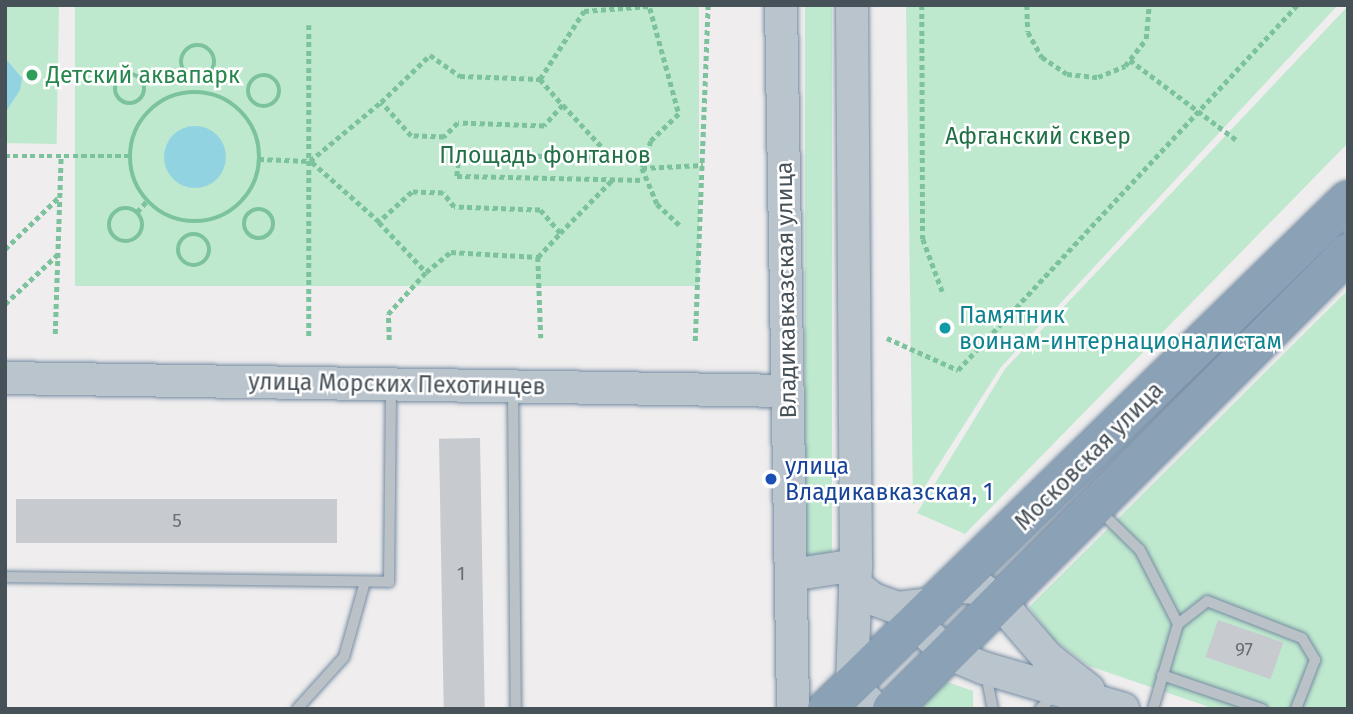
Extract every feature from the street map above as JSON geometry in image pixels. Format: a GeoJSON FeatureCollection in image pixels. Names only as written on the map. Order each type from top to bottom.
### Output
{"type":"FeatureCollection","features":[{"type":"Feature","properties":{"kind":"highway","name":"Московская улица"},"geometry":{"type":"LineString","coordinates":[[852,701],[937,604],[1348,200]]}},
{"type":"Feature","properties":{"kind":"highway","name":"Московская улица"},"geometry":{"type":"LineString","coordinates":[[892,709],[1348,253]]}},
{"type":"Feature","properties":{"kind":"main road","name":"Владикавказская улица"},"geometry":{"type":"LineString","coordinates":[[781,5],[793,709]]}},
{"type":"Feature","properties":{"kind":"main road"},"geometry":{"type":"LineString","coordinates":[[852,5],[856,575],[852,701]]}},
{"type":"Feature","properties":{"kind":"main road","name":"улица Морских Пехотинцев"},"geometry":{"type":"LineString","coordinates":[[5,378],[788,391]]}},
{"type":"Feature","properties":{"kind":"main road"},"geometry":{"type":"LineString","coordinates":[[792,575],[856,575]]}},
{"type":"Feature","properties":{"kind":"main road"},"geometry":{"type":"LineString","coordinates":[[856,575],[873,598],[898,608],[937,604],[982,589],[999,601],[1047,657],[1115,706]]}},
{"type":"Feature","properties":{"kind":"main road"},"geometry":{"type":"LineString","coordinates":[[937,604],[948,653],[1050,698],[1115,706]]}},
{"type":"Feature","properties":{"kind":"lane"},"geometry":{"type":"LineString","coordinates":[[5,577],[389,582],[391,384]]}},
{"type":"Feature","properties":{"kind":"lane"},"geometry":{"type":"LineString","coordinates":[[513,386],[516,709]]}},
{"type":"Feature","properties":{"kind":"lane"},"geometry":{"type":"LineString","coordinates":[[1094,505],[1140,550],[1178,624]]}},
{"type":"Feature","properties":{"kind":"lane"},"geometry":{"type":"LineString","coordinates":[[296,709],[344,657],[365,582]]}},
{"type":"Feature","properties":{"kind":"lane"},"geometry":{"type":"LineString","coordinates":[[1153,709],[1178,624],[1208,601],[1302,638],[1315,660],[1296,709]]}},
{"type":"Feature","properties":{"kind":"lane"},"geometry":{"type":"LineString","coordinates":[[984,668],[993,709]]}},
{"type":"Feature","properties":{"kind":"lane"},"geometry":{"type":"LineString","coordinates":[[1162,675],[1262,709]]}},
{"type":"Feature","properties":{"kind":"path"},"geometry":{"type":"LineString","coordinates":[[695,341],[708,5]]}},
{"type":"Feature","properties":{"kind":"path"},"geometry":{"type":"LineString","coordinates":[[922,5],[923,239],[943,293]]}},
{"type":"Feature","properties":{"kind":"path"},"geometry":{"type":"LineString","coordinates":[[1027,5],[1028,32],[1042,57],[1067,74],[1098,77],[1130,60],[1146,39],[1149,5]]}},
{"type":"Feature","properties":{"kind":"path"},"geometry":{"type":"LineString","coordinates":[[887,338],[958,370],[1200,114],[1297,5]]}},
{"type":"Feature","properties":{"kind":"path"},"geometry":{"type":"LineString","coordinates":[[540,79],[584,11],[651,7],[679,114],[660,128],[642,168],[644,180],[657,204],[682,227]]}},
{"type":"Feature","properties":{"kind":"path"},"geometry":{"type":"LineString","coordinates":[[309,25],[309,338]]}},
{"type":"Feature","properties":{"kind":"path"},"geometry":{"type":"LineString","coordinates":[[197,45],[209,49],[215,59],[211,73],[197,79],[186,74],[181,62],[184,53],[197,45]]}},
{"type":"Feature","properties":{"kind":"path"},"geometry":{"type":"LineString","coordinates":[[310,161],[381,102],[429,55],[460,76],[540,79],[612,158]]}},
{"type":"Feature","properties":{"kind":"path"},"geometry":{"type":"LineString","coordinates":[[1130,60],[1238,141]]}},
{"type":"Feature","properties":{"kind":"path"},"geometry":{"type":"LineString","coordinates":[[120,77],[139,78],[145,88],[140,101],[128,104],[120,100],[115,90],[120,77]]}},
{"type":"Feature","properties":{"kind":"path"},"geometry":{"type":"LineString","coordinates":[[197,79],[198,92]]}},
{"type":"Feature","properties":{"kind":"path"},"geometry":{"type":"LineString","coordinates":[[253,79],[274,79],[280,90],[275,103],[262,108],[253,103],[248,93],[253,79]]}},
{"type":"Feature","properties":{"kind":"path"},"geometry":{"type":"LineString","coordinates":[[198,92],[228,100],[243,112],[254,128],[260,159],[255,184],[242,204],[222,217],[198,223],[164,215],[147,201],[137,187],[129,156],[133,134],[150,110],[180,93],[198,92]]}},
{"type":"Feature","properties":{"kind":"path"},"geometry":{"type":"LineString","coordinates":[[140,101],[150,110]]}},
{"type":"Feature","properties":{"kind":"path"},"geometry":{"type":"LineString","coordinates":[[381,102],[411,136],[444,136],[458,123],[544,126],[563,105]]}},
{"type":"Feature","properties":{"kind":"path"},"geometry":{"type":"LineString","coordinates":[[243,112],[253,103]]}},
{"type":"Feature","properties":{"kind":"path"},"geometry":{"type":"LineString","coordinates":[[644,159],[459,154],[457,176],[644,180]]}},
{"type":"Feature","properties":{"kind":"path"},"geometry":{"type":"LineString","coordinates":[[5,156],[129,156]]}},
{"type":"Feature","properties":{"kind":"path"},"geometry":{"type":"LineString","coordinates":[[55,334],[61,156]]}},
{"type":"Feature","properties":{"kind":"path"},"geometry":{"type":"LineString","coordinates":[[260,159],[310,161],[379,222],[426,272]]}},
{"type":"Feature","properties":{"kind":"path"},"geometry":{"type":"LineString","coordinates":[[642,168],[703,165]]}},
{"type":"Feature","properties":{"kind":"path"},"geometry":{"type":"LineString","coordinates":[[541,338],[538,257],[613,179]]}},
{"type":"Feature","properties":{"kind":"path"},"geometry":{"type":"LineString","coordinates":[[379,222],[412,192],[443,193],[454,208],[540,210],[560,233]]}},
{"type":"Feature","properties":{"kind":"path"},"geometry":{"type":"LineString","coordinates":[[5,249],[59,197]]}},
{"type":"Feature","properties":{"kind":"path"},"geometry":{"type":"LineString","coordinates":[[137,212],[147,201]]}},
{"type":"Feature","properties":{"kind":"path"},"geometry":{"type":"LineString","coordinates":[[242,204],[249,212],[269,213],[275,226],[270,236],[258,240],[249,236],[244,225],[249,212]]}},
{"type":"Feature","properties":{"kind":"path"},"geometry":{"type":"LineString","coordinates":[[123,208],[137,212],[143,223],[138,238],[125,242],[114,238],[109,226],[114,212],[123,208]]}},
{"type":"Feature","properties":{"kind":"path"},"geometry":{"type":"LineString","coordinates":[[196,235],[198,223]]}},
{"type":"Feature","properties":{"kind":"path"},"geometry":{"type":"LineString","coordinates":[[196,235],[205,238],[211,252],[205,263],[193,267],[180,258],[178,246],[185,236],[196,235]]}},
{"type":"Feature","properties":{"kind":"path"},"geometry":{"type":"LineString","coordinates":[[389,340],[388,314],[426,272],[451,252],[538,257]]}},
{"type":"Feature","properties":{"kind":"path"},"geometry":{"type":"LineString","coordinates":[[5,303],[58,254]]}},
{"type":"Feature","properties":{"kind":"green space","name":"Площадь фонтанов"},"geometry":{"type":"Polygon","coordinates":[[[75,5],[699,5],[699,286],[75,286],[75,5]]]}},
{"type":"Feature","properties":{"kind":"green space"},"geometry":{"type":"Polygon","coordinates":[[[805,5],[832,5],[832,561],[805,561],[805,5]]]}},
{"type":"Feature","properties":{"kind":"green space","name":"Афганский сквер"},"geometry":{"type":"Polygon","coordinates":[[[906,5],[1338,5],[1001,367],[913,505],[906,5]]]}},
{"type":"Feature","properties":{"kind":"green space","name":"Детский аквапарк"},"geometry":{"type":"Polygon","coordinates":[[[5,6],[59,7],[57,144],[5,143],[5,6]]]}},
{"type":"Feature","properties":{"kind":"green space"},"geometry":{"type":"Polygon","coordinates":[[[1348,6],[1348,143],[965,534],[917,513],[1005,369],[1348,6]]]}},
{"type":"Feature","properties":{"kind":"green space"},"geometry":{"type":"Polygon","coordinates":[[[1348,290],[1348,709],[1215,709],[1089,666],[1054,640],[1029,607],[1348,290]]]}},
{"type":"Feature","properties":{"kind":"green space"},"geometry":{"type":"Polygon","coordinates":[[[942,680],[973,691],[973,709],[913,709],[942,680]]]}},
{"type":"Feature","properties":{"kind":"water"},"geometry":{"type":"Polygon","coordinates":[[[5,58],[22,78],[20,90],[5,113],[5,58]]]}},
{"type":"Feature","properties":{"kind":"water"},"geometry":{"type":"Polygon","coordinates":[[[189,126],[201,126],[217,135],[224,145],[224,169],[217,179],[201,188],[189,188],[178,183],[169,174],[164,163],[164,151],[169,140],[178,131],[189,126]]]}},
{"type":"Feature","properties":{"kind":"building"},"geometry":{"type":"Polygon","coordinates":[[[480,438],[485,709],[444,709],[439,439],[480,438]]]}},
{"type":"Feature","properties":{"kind":"building"},"geometry":{"type":"Polygon","coordinates":[[[16,499],[337,499],[337,543],[16,543],[16,499]]]}},
{"type":"Feature","properties":{"kind":"building"},"geometry":{"type":"Polygon","coordinates":[[[1218,620],[1283,642],[1271,679],[1205,657],[1218,620]]]}},
{"type":"Feature","properties":{"kind":"place","name":"Детский аквапарк"},"geometry":{"type":"Point","coordinates":[32,75]}},
{"type":"Feature","properties":{"kind":"place","name":"Памятник воинам-интернационалистам"},"geometry":{"type":"Point","coordinates":[945,328]}},
{"type":"Feature","properties":{"kind":"place","name":"улица Владикавказская, 1"},"geometry":{"type":"Point","coordinates":[771,479]}}]}
